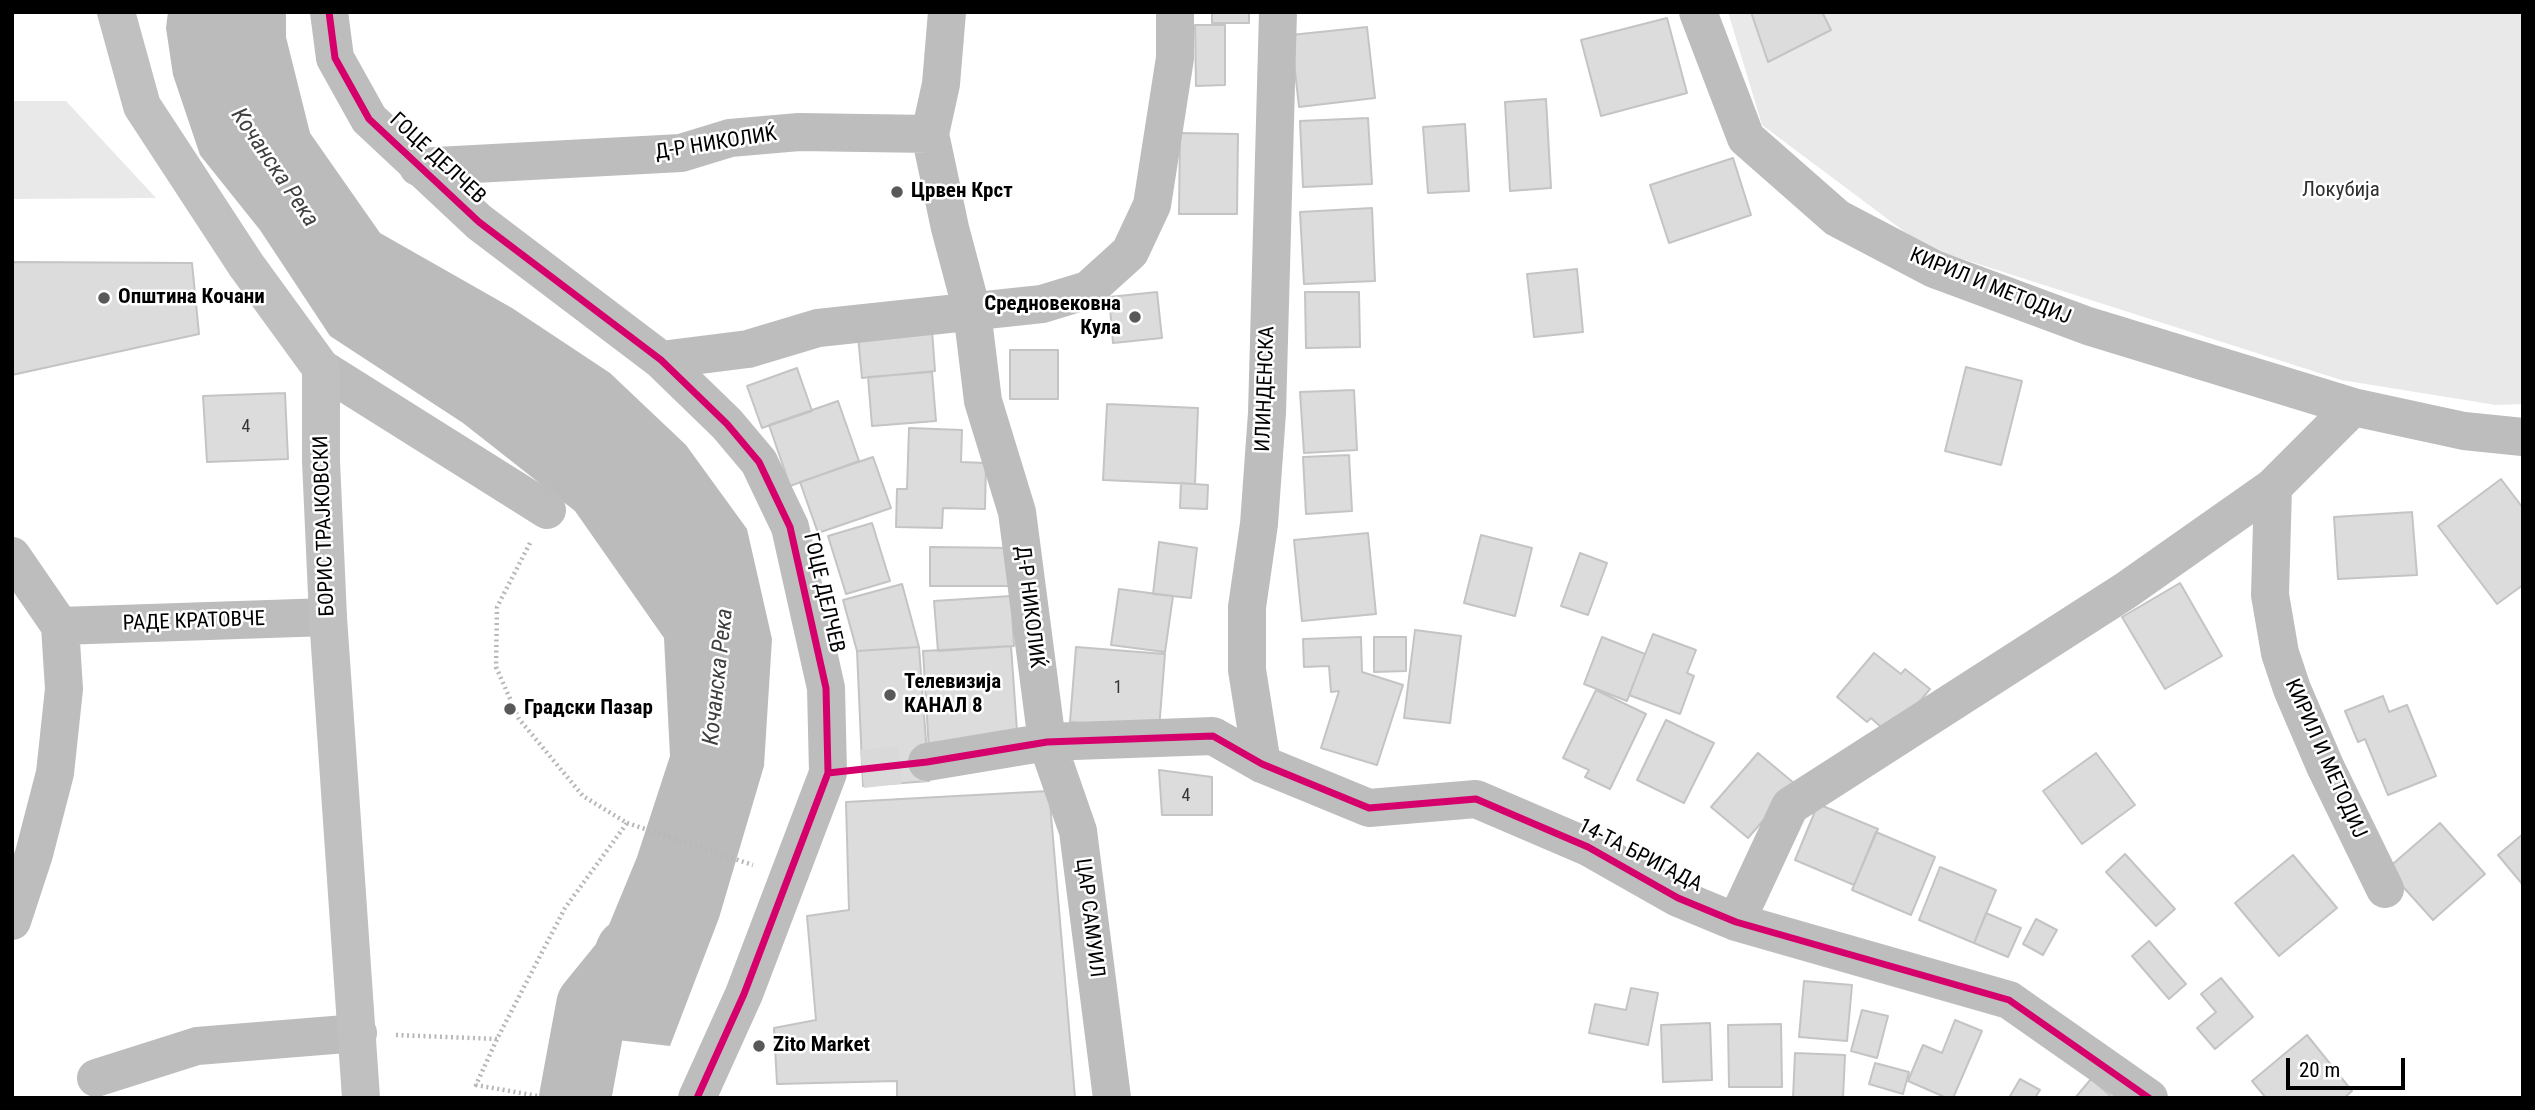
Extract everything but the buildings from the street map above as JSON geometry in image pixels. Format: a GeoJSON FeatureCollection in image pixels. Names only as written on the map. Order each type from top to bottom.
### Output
{"type":"FeatureCollection","features":[{"type":"Feature","properties":{"kind":"street"},"geometry":{"type":"LineString","coordinates":[[116,12],[142,106],[240,255],[321,368],[547,510]]}},
{"type":"Feature","properties":{"kind":"street","name":"ГОЦЕ ДЕЛЧЕВ"},"geometry":{"type":"LineString","coordinates":[[329,12],[335,58],[369,119],[479,222],[661,360],[727,424],[759,462],[790,527],[845,771],[788,876],[744,994],[701,1097]]}},
{"type":"Feature","properties":{"kind":"street","name":"Д-Р НИКОЛИЌ"},"geometry":{"type":"LineString","coordinates":[[947,12],[941,84],[930,134],[950,228],[972,311],[983,401],[1017,512],[1047,742]]}},
{"type":"Feature","properties":{"kind":"street"},"geometry":{"type":"LineString","coordinates":[[661,360],[748,349],[818,328],[1042,304],[1088,290],[1130,252],[1152,205],[1175,58],[1175,12]]}},
{"type":"Feature","properties":{"kind":"street","name":"ИЛИНДЕНСКА"},"geometry":{"type":"LineString","coordinates":[[1262,764],[1248,670],[1247,607],[1259,524],[1267,413],[1278,12]]}},
{"type":"Feature","properties":{"kind":"street","name":"КИРИЛ И МЕТОДИЈ"},"geometry":{"type":"LineString","coordinates":[[1698,12],[1746,138],[1837,218],[1934,269],[2088,327],[2353,407],[2464,431],[2523,437]]}},
{"type":"Feature","properties":{"kind":"street","name":"Д-Р НИКОЛИЌ"},"geometry":{"type":"LineString","coordinates":[[418,167],[681,153],[730,138],[799,132],[930,134]]}},
{"type":"Feature","properties":{"kind":"street","name":"БОРИС ТРАЈКОВСКИ"},"geometry":{"type":"LineString","coordinates":[[321,368],[321,461],[328,617],[361,1098]]}},
{"type":"Feature","properties":{"kind":"street"},"geometry":{"type":"LineString","coordinates":[[1736,922],[1790,806],[2125,591],[2273,487],[2353,407]]}},
{"type":"Feature","properties":{"kind":"street","name":"КИРИЛ И МЕТОДИЈ"},"geometry":{"type":"LineString","coordinates":[[2273,487],[2270,595],[2280,653],[2292,689],[2325,766],[2385,889]]}},
{"type":"Feature","properties":{"kind":"street"},"geometry":{"type":"LineString","coordinates":[[12,556],[60,626],[64,689],[55,773],[34,854],[12,921]]}},
{"type":"Feature","properties":{"kind":"street","name":"РАДЕ КРАТОВЧЕ"},"geometry":{"type":"LineString","coordinates":[[60,626],[328,617]]}},
{"type":"Feature","properties":{"kind":"street","name":"14-ТА БРИГАДА"},"geometry":{"type":"LineString","coordinates":[[927,762],[1047,742],[1213,736],[1262,764],[1369,808],[1476,799],[1588,846],[1678,898],[1736,922],[2009,1000],[2149,1098]]}},
{"type":"Feature","properties":{"kind":"street","name":"ЦАР САМУИЛ"},"geometry":{"type":"LineString","coordinates":[[1047,742],[1078,831],[1112,1098]]}},
{"type":"Feature","properties":{"kind":"street"},"geometry":{"type":"LineString","coordinates":[[96,1078],[197,1046],[358,1033]]}},
{"type":"Feature","properties":{"kind":"path"},"geometry":{"type":"LineString","coordinates":[[547,510],[496,607],[496,667],[519,719],[583,796],[627,823],[788,876]]}},
{"type":"Feature","properties":{"kind":"path"},"geometry":{"type":"LineString","coordinates":[[549,1098],[476,1085],[565,908],[627,823]]}},
{"type":"Feature","properties":{"kind":"path"},"geometry":{"type":"LineString","coordinates":[[358,1033],[497,1039]]}},
{"type":"Feature","properties":{"kind":"green space","name":"Локубија"},"geometry":{"type":"Polygon","coordinates":[[[1728,12],[2523,12],[2523,404],[2496,405],[2341,380],[1925,247],[1762,125],[1728,12]]]}},
{"type":"Feature","properties":{"kind":"green space"},"geometry":{"type":"Polygon","coordinates":[[[12,101],[66,101],[156,198],[12,199],[12,101]]]}},
{"type":"Feature","properties":{"kind":"water"},"geometry":{"type":"Polygon","coordinates":[[[168,12],[286,12],[286,37],[310,133],[380,233],[512,308],[610,373],[686,445],[747,529],[772,639],[764,766],[719,918],[670,1046],[564,1034],[637,857],[670,756],[664,638],[575,511],[463,423],[330,336],[260,230],[200,155],[173,75],[166,28],[168,12]]]}},
{"type":"Feature","properties":{"kind":"waterway","name":"Кочанска Река"},"geometry":{"type":"LineString","coordinates":[[575,1098],[592,1006],[627,963],[631,953]]}},
{"type":"Feature","properties":{"kind":"tunnel"},"geometry":{"type":"LineString","coordinates":[[862,769],[927,762]]}},
{"type":"Feature","properties":{"kind":"cycle path"},"geometry":{"type":"LineString","coordinates":[[329,12],[335,58],[369,119],[479,222],[661,360],[727,424],[759,462],[790,527],[826,688],[828,773],[744,994],[697,1098]]}},
{"type":"Feature","properties":{"kind":"cycle path"},"geometry":{"type":"LineString","coordinates":[[828,773],[927,762],[1047,742],[1213,736],[1262,764],[1369,808],[1476,799],[1588,847],[1678,898],[1736,922],[2009,1000],[2149,1098]]}},
{"type":"Feature","properties":{"kind":"place","name":"Црвен Крст"},"geometry":{"type":"Point","coordinates":[897,192]}},
{"type":"Feature","properties":{"kind":"place","name":"Општина Кочани"},"geometry":{"type":"Point","coordinates":[104,298]}},
{"type":"Feature","properties":{"kind":"place","name":"Средновековна Кула"},"geometry":{"type":"Point","coordinates":[1135,317]}},
{"type":"Feature","properties":{"kind":"place","name":"Телевизија КАНАЛ 8"},"geometry":{"type":"Point","coordinates":[890,695]}},
{"type":"Feature","properties":{"kind":"place","name":"Градски Пазар"},"geometry":{"type":"Point","coordinates":[510,709]}},
{"type":"Feature","properties":{"kind":"place","name":"Zito Market"},"geometry":{"type":"Point","coordinates":[759,1046]}}]}
